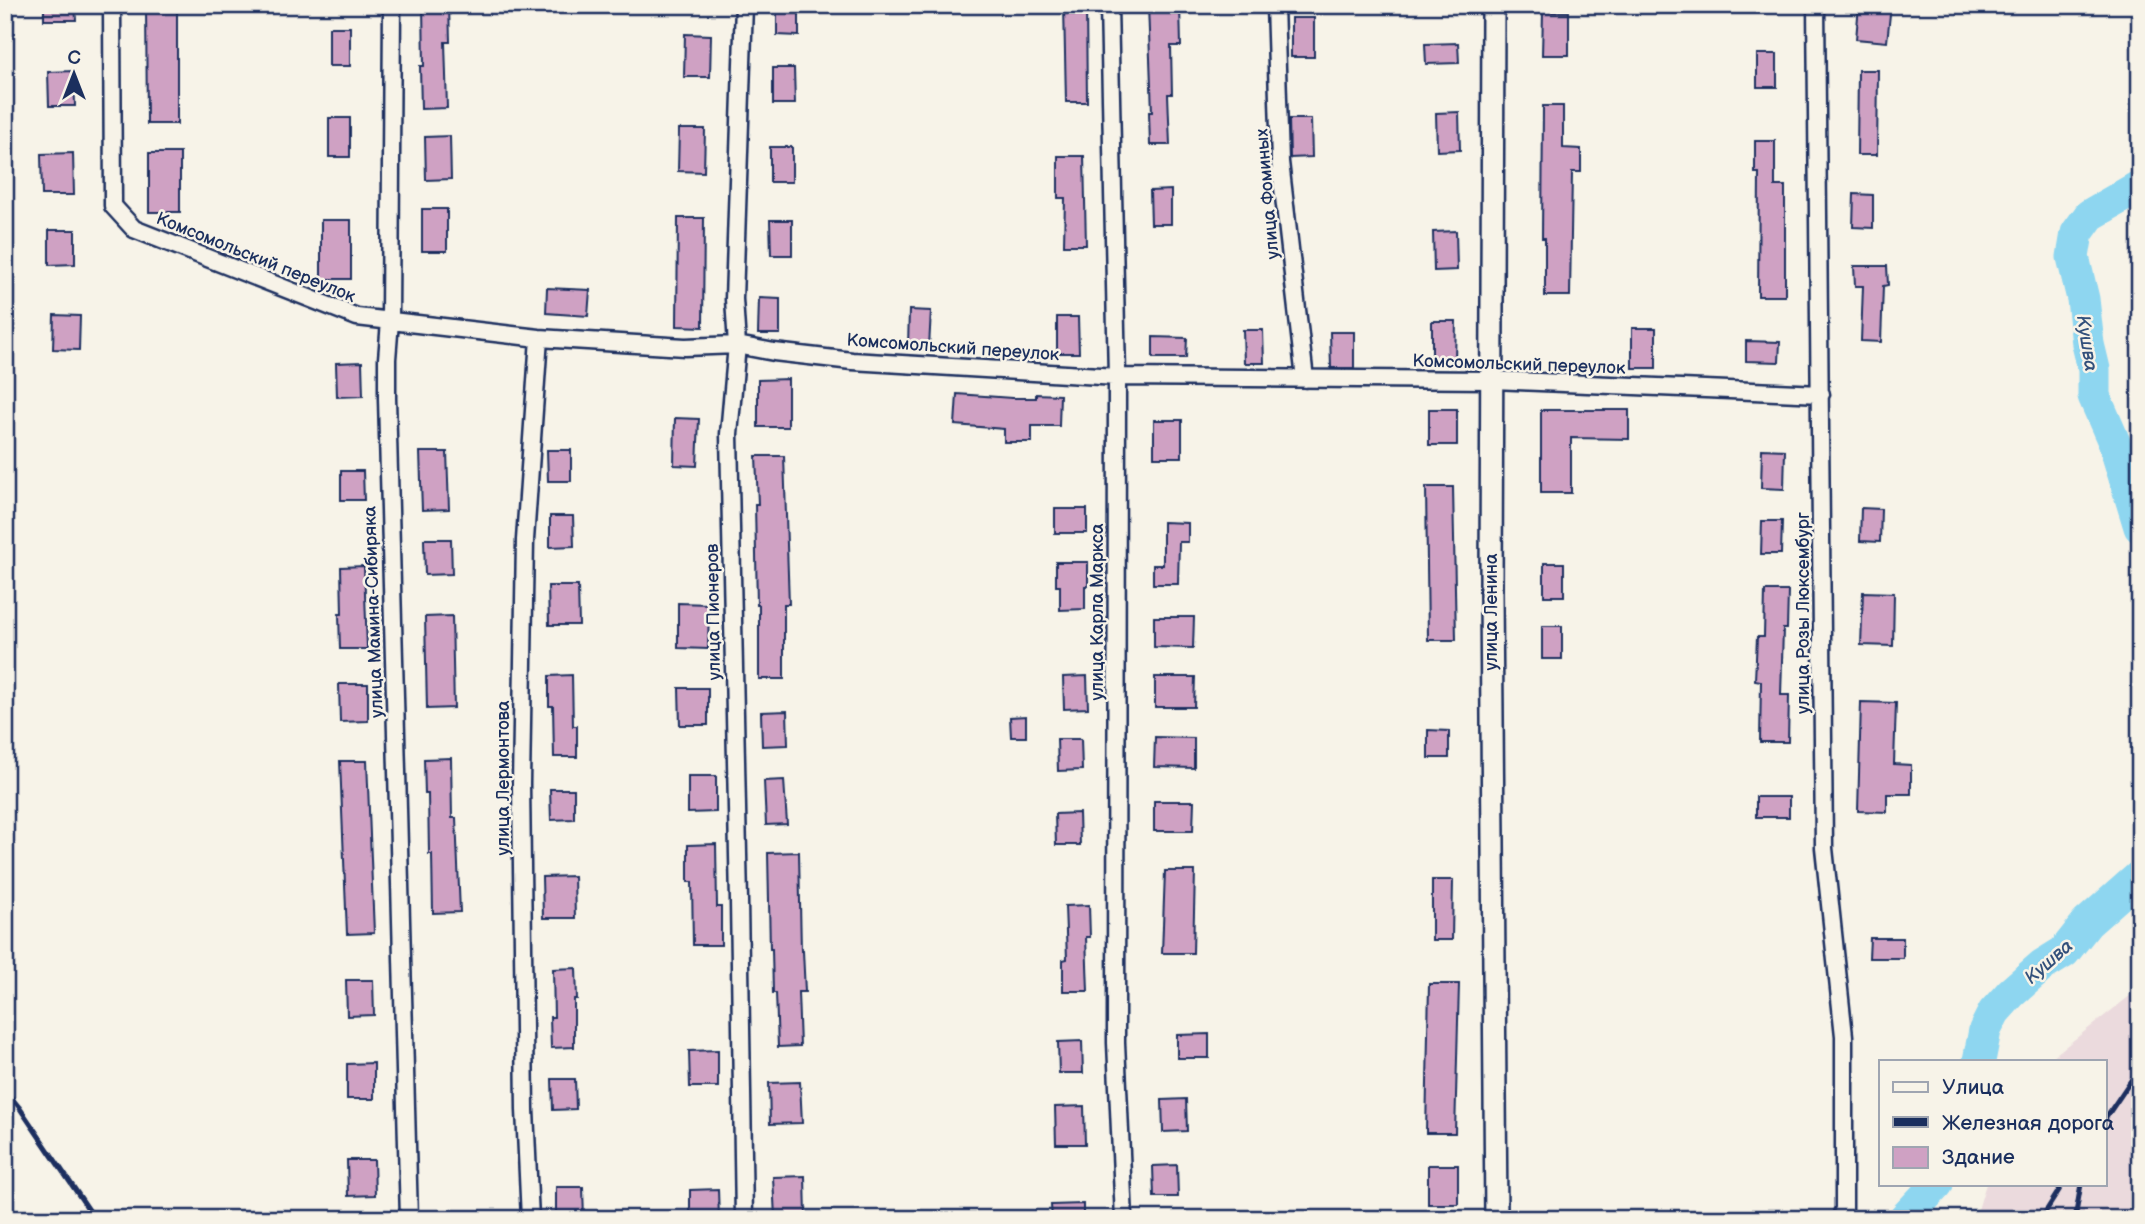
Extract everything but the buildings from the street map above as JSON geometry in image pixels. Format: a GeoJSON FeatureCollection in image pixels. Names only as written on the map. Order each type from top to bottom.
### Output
{"type":"FeatureCollection","features":[{"type":"Feature","properties":{"kind":"main road","name":"улица Ленина"},"geometry":{"type":"LineString","coordinates":[[1493,5],[1491,606],[1496,1219]]}},
{"type":"Feature","properties":{"kind":"street","name":"Комсомольский переулок"},"geometry":{"type":"LineString","coordinates":[[112,5],[113,206],[134,229],[356,317],[539,338],[685,347],[737,345],[852,361],[1117,377],[1493,380],[1821,394]]}},
{"type":"Feature","properties":{"kind":"street","name":"улица Мамина-Сибиряка"},"geometry":{"type":"LineString","coordinates":[[392,5],[387,398],[409,1219]]}},
{"type":"Feature","properties":{"kind":"street","name":"улица Пионеров"},"geometry":{"type":"LineString","coordinates":[[744,5],[734,299],[737,345],[729,434],[744,1219]]}},
{"type":"Feature","properties":{"kind":"street","name":"улица Карла Маркса"},"geometry":{"type":"LineString","coordinates":[[1109,5],[1117,377],[1116,1042],[1124,1219]]}},
{"type":"Feature","properties":{"kind":"street","name":"улица Фоминых"},"geometry":{"type":"LineString","coordinates":[[1275,5],[1280,162],[1305,379]]}},
{"type":"Feature","properties":{"kind":"street","name":"улица Розы Люксембург"},"geometry":{"type":"LineString","coordinates":[[1816,5],[1824,848],[1844,1036],[1844,1209],[1840,1219]]}},
{"type":"Feature","properties":{"kind":"street","name":"улица Лермонтова"},"geometry":{"type":"LineString","coordinates":[[530,1219],[525,1110],[521,784],[525,540],[539,338]]}},
{"type":"Feature","properties":{"kind":"shaded area"},"geometry":{"type":"Polygon","coordinates":[[[2140,988],[2140,1219],[1975,1219],[1985,1186],[2106,1186],[2106,1060],[2048,1060],[2140,988]]]}},
{"type":"Feature","properties":{"kind":"waterway","name":"Кушва"},"geometry":{"type":"LineString","coordinates":[[2140,186],[2090,215],[2077,233],[2073,257],[2094,369],[2094,396],[2114,442],[2140,527]]}},
{"type":"Feature","properties":{"kind":"waterway","name":"Кушва"},"geometry":{"type":"LineString","coordinates":[[1979,1060],[1985,1030],[1994,1012],[2043,965],[2064,952],[2087,923],[2140,876]]}},
{"type":"Feature","properties":{"kind":"waterway","name":"Кушва"},"geometry":{"type":"LineString","coordinates":[[1904,1219],[1935,1186]]}},
{"type":"Feature","properties":{"kind":"railway"},"geometry":{"type":"LineString","coordinates":[[2106,1118],[2140,1067]]}},
{"type":"Feature","properties":{"kind":"railway"},"geometry":{"type":"LineString","coordinates":[[5,1090],[95,1219]]}},
{"type":"Feature","properties":{"kind":"railway"},"geometry":{"type":"LineString","coordinates":[[2041,1219],[2062,1186]]}},
{"type":"Feature","properties":{"kind":"railway"},"geometry":{"type":"LineString","coordinates":[[2075,1219],[2081,1186]]}}]}
